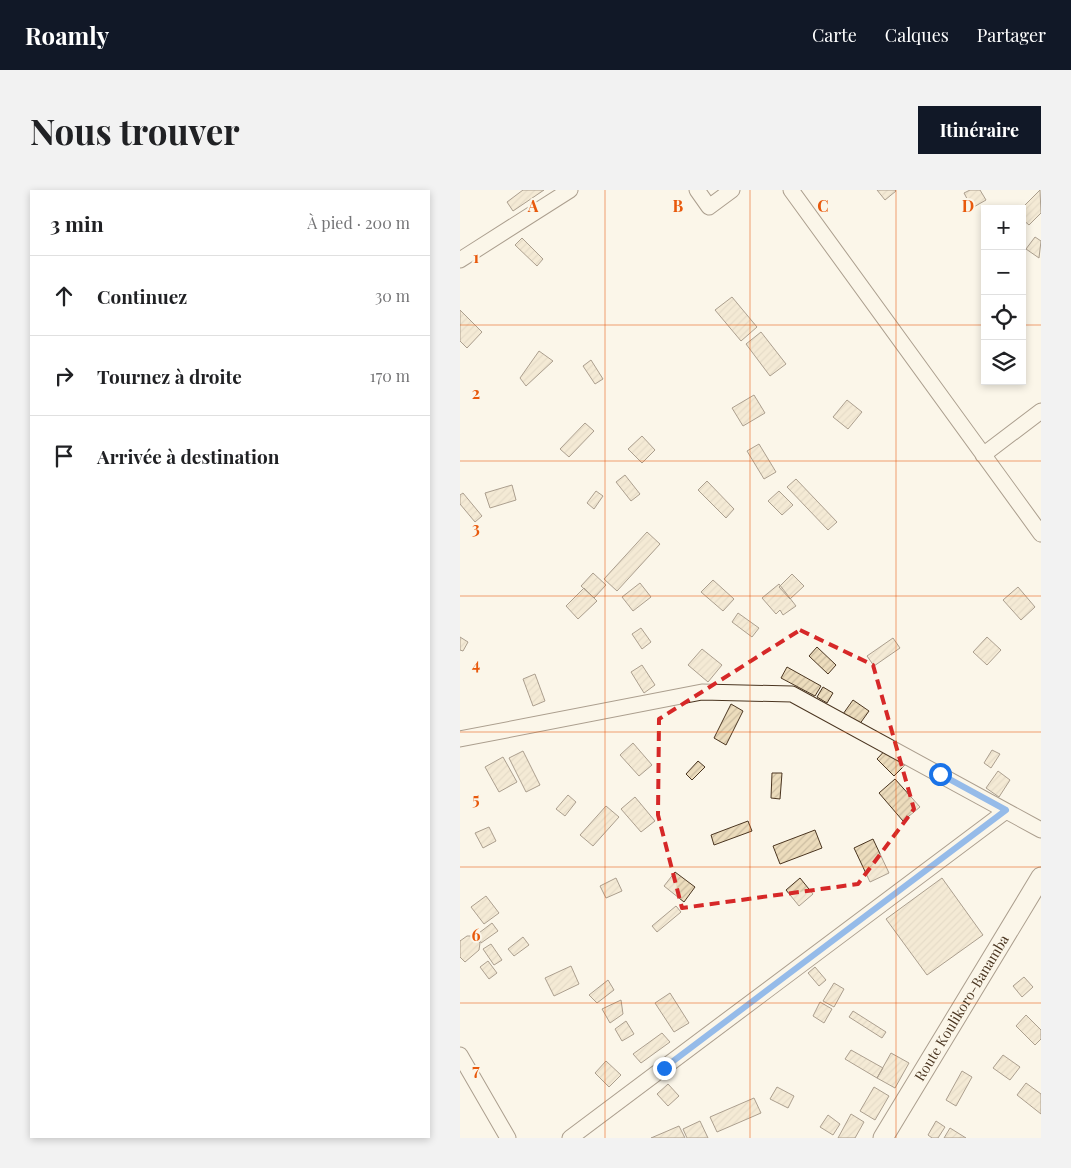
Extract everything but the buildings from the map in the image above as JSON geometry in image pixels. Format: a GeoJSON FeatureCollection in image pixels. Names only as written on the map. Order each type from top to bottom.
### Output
{"type":"FeatureCollection","features":[{"type":"Feature","properties":{"kind":"street"},"geometry":{"type":"LineString","coordinates":[[463,252],[570,190]]}},
{"type":"Feature","properties":{"kind":"street"},"geometry":{"type":"LineString","coordinates":[[697,190],[708,207],[732,190]]}},
{"type":"Feature","properties":{"kind":"street"},"geometry":{"type":"LineString","coordinates":[[791,190],[1041,534]]}},
{"type":"Feature","properties":{"kind":"street"},"geometry":{"type":"LineString","coordinates":[[983,455],[1041,411]]}},
{"type":"Feature","properties":{"kind":"street"},"geometry":{"type":"LineString","coordinates":[[460,739],[702,692],[792,694],[1041,830]]}},
{"type":"Feature","properties":{"kind":"street"},"geometry":{"type":"LineString","coordinates":[[570,1138],[1006,810]]}},
{"type":"Feature","properties":{"kind":"street","name":"Route Koulikoro-Banamba"},"geometry":{"type":"LineString","coordinates":[[883,1138],[1041,877]]}},
{"type":"Feature","properties":{"kind":"street"},"geometry":{"type":"LineString","coordinates":[[460,1055],[508,1138]]}},
{"type":"Feature","properties":{"kind":"highlighted area"},"geometry":{"type":"Polygon","coordinates":[[[800,630],[873,665],[914,809],[858,884],[682,908],[658,815],[659,719],[800,630]]]}},
{"type":"Feature","properties":{"kind":"route"},"geometry":{"type":"LineString","coordinates":[[664,1068],[1006,810],[940,774]]}}]}
